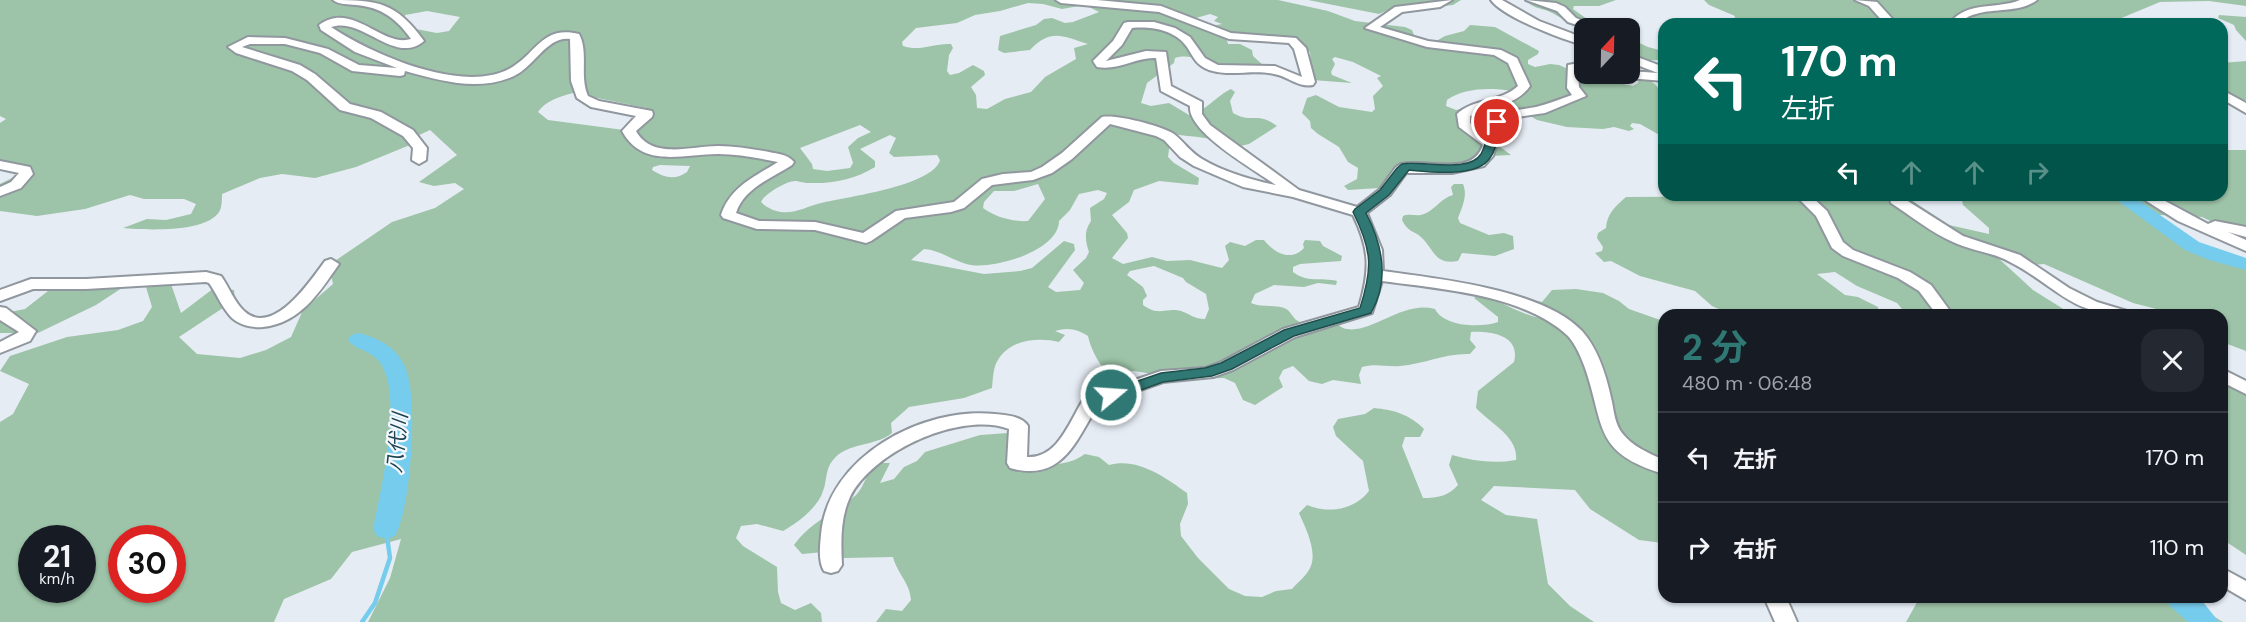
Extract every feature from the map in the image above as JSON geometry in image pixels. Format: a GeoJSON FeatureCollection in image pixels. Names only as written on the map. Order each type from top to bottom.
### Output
{"type":"FeatureCollection","features":[{"type":"Feature","properties":{"kind":"street"},"geometry":{"type":"LineString","coordinates":[[338,0],[383,5],[392,10],[418,41],[409,44],[399,42],[348,19],[328,23],[325,28],[376,58],[394,65],[468,82],[491,79],[518,68],[552,39],[560,35],[575,36],[578,42],[575,72],[583,98],[595,104],[647,114],[634,123],[629,131],[633,142],[639,147],[657,152],[718,150],[783,159],[787,162],[755,182],[730,203],[728,214],[757,225],[814,226],[866,238],[901,214],[951,208],[959,205],[987,182],[1003,178],[1033,176],[1047,170],[1067,156],[1107,120],[1124,122],[1161,133],[1199,163],[1248,184],[1295,193],[1359,212],[1375,247],[1376,275],[1366,310],[1289,333],[1207,373],[1161,377],[1091,401],[1062,452],[1045,463],[1030,465],[1017,463],[1019,426],[1009,420],[986,419],[961,422],[929,430],[897,442],[867,463],[844,490],[836,506],[831,538],[831,565]]}},
{"type":"Feature","properties":{"kind":"street"},"geometry":{"type":"LineString","coordinates":[[1061,0],[1161,9],[1229,36],[1278,37],[1298,44],[1309,82],[1296,80],[1278,70],[1218,69],[1203,63],[1182,35],[1160,27],[1138,24],[1128,25],[1118,44],[1099,61],[1101,64],[1110,65],[1150,52],[1162,55],[1165,88],[1194,102],[1197,105],[1196,114],[1205,128],[1295,193]]}},
{"type":"Feature","properties":{"kind":"street"},"geometry":{"type":"LineString","coordinates":[[1447,0],[1440,4],[1399,9],[1371,28],[1427,44],[1497,52],[1513,61],[1524,86],[1523,91],[1515,96],[1463,114],[1464,124],[1490,144]]}},
{"type":"Feature","properties":{"kind":"street"},"geometry":{"type":"LineString","coordinates":[[1496,0],[1526,19],[1574,38]]}},
{"type":"Feature","properties":{"kind":"street"},"geometry":{"type":"LineString","coordinates":[[1531,0],[1552,4],[1574,21]]}},
{"type":"Feature","properties":{"kind":"street"},"geometry":{"type":"LineString","coordinates":[[1860,0],[1874,4],[1886,18]]}},
{"type":"Feature","properties":{"kind":"street"},"geometry":{"type":"LineString","coordinates":[[1960,18],[1978,10],[2016,6],[2032,0]]}},
{"type":"Feature","properties":{"kind":"street"},"geometry":{"type":"LineString","coordinates":[[419,160],[420,148],[408,133],[389,121],[345,106],[311,77],[296,68],[240,51],[234,47],[248,40],[285,40],[324,51],[356,68],[424,72]]}},
{"type":"Feature","properties":{"kind":"street"},"geometry":{"type":"LineString","coordinates":[[1640,64],[1658,74]]}},
{"type":"Feature","properties":{"kind":"street"},"geometry":{"type":"LineString","coordinates":[[1359,212],[1385,192],[1401,170],[1406,167],[1432,170],[1479,163],[1486,156],[1497,122],[1507,115],[1540,110],[1580,96],[1573,88],[1572,68],[1574,68]]}},
{"type":"Feature","properties":{"kind":"street"},"geometry":{"type":"LineString","coordinates":[[1640,74],[1658,75]]}},
{"type":"Feature","properties":{"kind":"street"},"geometry":{"type":"LineString","coordinates":[[2228,97],[2246,109]]}},
{"type":"Feature","properties":{"kind":"street"},"geometry":{"type":"LineString","coordinates":[[0,165],[25,170],[26,174],[16,185],[0,192]]}},
{"type":"Feature","properties":{"kind":"street"},"geometry":{"type":"LineString","coordinates":[[1808,201],[1821,213],[1837,245],[1848,253],[1904,275],[1925,288],[1941,309]]}},
{"type":"Feature","properties":{"kind":"street"},"geometry":{"type":"LineString","coordinates":[[1898,201],[1958,239],[2015,258],[2063,291],[2103,309]]}},
{"type":"Feature","properties":{"kind":"street"},"geometry":{"type":"LineString","coordinates":[[2154,201],[2183,218],[2246,246]]}},
{"type":"Feature","properties":{"kind":"street"},"geometry":{"type":"LineString","coordinates":[[2183,218],[2246,232]]}},
{"type":"Feature","properties":{"kind":"street"},"geometry":{"type":"LineString","coordinates":[[0,296],[31,284],[86,284],[206,277],[215,279],[231,306],[242,318],[256,323],[271,322],[297,307],[331,264]]}},
{"type":"Feature","properties":{"kind":"street"},"geometry":{"type":"LineString","coordinates":[[1376,275],[1492,296],[1521,304],[1556,318],[1574,334],[1588,353],[1598,379],[1612,434],[1625,447],[1643,459],[1658,465]]}},
{"type":"Feature","properties":{"kind":"street"},"geometry":{"type":"LineString","coordinates":[[0,312],[28,331],[24,338],[0,348]]}},
{"type":"Feature","properties":{"kind":"street"},"geometry":{"type":"LineString","coordinates":[[2228,378],[2246,388]]}},
{"type":"Feature","properties":{"kind":"street"},"geometry":{"type":"LineString","coordinates":[[2228,580],[2246,592]]}},
{"type":"Feature","properties":{"kind":"street"},"geometry":{"type":"LineString","coordinates":[[1777,603],[1785,622]]}},
{"type":"Feature","properties":{"kind":"green space"},"geometry":{"type":"Polygon","coordinates":[[[0,0],[1278,0],[1328,11],[1355,21],[1405,27],[1412,30],[1415,38],[1431,44],[1445,36],[1464,31],[1470,25],[1495,27],[1539,51],[1528,60],[1528,64],[1535,67],[1559,65],[1574,72],[1574,84],[1633,86],[1640,84],[1640,79],[1649,80],[1658,89],[1658,134],[1640,124],[1632,123],[1630,126],[1634,129],[1629,131],[1614,127],[1603,129],[1567,127],[1537,120],[1522,111],[1488,110],[1508,98],[1523,94],[1494,89],[1474,90],[1455,95],[1447,100],[1446,106],[1456,110],[1472,106],[1466,121],[1511,155],[1490,156],[1447,166],[1413,168],[1379,188],[1348,190],[1344,186],[1357,179],[1358,168],[1348,162],[1339,147],[1311,128],[1310,121],[1302,113],[1307,98],[1316,95],[1339,107],[1372,112],[1375,109],[1373,96],[1383,86],[1377,78],[1381,76],[1353,62],[1335,57],[1332,59],[1335,64],[1332,75],[1352,83],[1312,80],[1310,52],[1280,35],[1257,38],[1235,35],[1212,26],[1222,24],[1214,21],[1218,17],[1210,14],[1196,18],[1196,20],[1211,33],[1226,36],[1228,44],[1240,44],[1252,50],[1253,56],[1264,66],[1249,72],[1236,73],[1225,71],[1196,58],[1186,56],[1175,58],[1174,63],[1147,83],[1141,103],[1151,106],[1169,103],[1189,115],[1200,111],[1231,89],[1235,92],[1230,101],[1233,113],[1245,118],[1264,119],[1277,126],[1249,144],[1236,147],[1213,139],[1171,134],[1168,157],[1199,178],[1198,185],[1159,181],[1134,190],[1129,202],[1112,215],[1127,233],[1128,238],[1112,258],[1123,264],[1152,257],[1167,261],[1190,260],[1222,268],[1229,260],[1225,246],[1230,242],[1245,246],[1256,240],[1264,240],[1273,249],[1288,255],[1304,248],[1305,240],[1320,241],[1323,246],[1342,256],[1341,261],[1300,264],[1293,267],[1293,272],[1309,279],[1337,281],[1336,285],[1318,283],[1304,287],[1274,285],[1255,294],[1251,303],[1284,308],[1296,320],[1305,324],[1332,319],[1343,328],[1364,328],[1398,313],[1422,308],[1435,309],[1440,315],[1454,323],[1482,325],[1498,322],[1498,317],[1474,298],[1478,295],[1525,314],[1542,318],[1545,314],[1526,299],[1542,302],[1552,290],[1576,289],[1603,293],[1629,309],[1658,319],[1658,542],[1639,540],[1590,509],[1575,490],[1494,486],[1481,500],[1506,515],[1537,519],[1548,584],[1570,606],[1594,622],[876,622],[886,609],[902,611],[911,600],[908,588],[893,557],[844,558],[834,551],[802,554],[794,545],[807,530],[856,495],[875,463],[890,463],[880,483],[894,479],[904,467],[917,461],[925,452],[980,435],[1008,433],[1012,442],[1009,452],[1028,460],[1057,464],[1066,463],[1085,454],[1099,457],[1109,465],[1130,464],[1160,475],[1187,493],[1188,504],[1180,524],[1181,536],[1198,558],[1229,589],[1245,596],[1262,597],[1276,591],[1292,589],[1312,564],[1312,549],[1299,513],[1307,505],[1332,510],[1341,509],[1356,502],[1369,491],[1363,461],[1336,436],[1333,427],[1338,419],[1365,414],[1374,408],[1401,414],[1424,429],[1420,437],[1405,437],[1402,446],[1423,498],[1442,496],[1458,485],[1449,465],[1452,455],[1484,461],[1516,460],[1516,452],[1508,437],[1476,408],[1478,391],[1514,362],[1513,346],[1502,336],[1487,332],[1471,332],[1470,340],[1476,347],[1470,354],[1452,355],[1400,366],[1362,367],[1359,375],[1361,384],[1333,380],[1322,384],[1309,381],[1293,366],[1283,370],[1279,378],[1283,387],[1255,405],[1243,400],[1235,383],[1224,378],[1185,379],[1134,371],[1108,374],[1096,356],[1088,336],[1076,330],[1064,329],[1055,331],[1065,335],[1059,342],[1026,341],[1003,353],[996,363],[992,388],[964,398],[909,407],[891,423],[892,433],[878,441],[853,447],[839,454],[829,467],[823,491],[817,503],[789,528],[783,531],[757,524],[741,526],[736,538],[743,546],[777,567],[781,603],[795,610],[811,603],[821,613],[822,622],[368,622],[390,578],[401,539],[352,552],[331,579],[284,599],[274,622],[0,622],[0,422],[13,414],[29,384],[0,371],[10,356],[67,337],[118,330],[143,321],[152,307],[146,287],[171,284],[181,313],[214,288],[234,290],[235,300],[179,337],[197,354],[240,358],[266,350],[291,337],[303,310],[333,284],[329,265],[392,222],[435,208],[464,189],[455,183],[434,186],[419,182],[457,155],[430,130],[415,137],[410,145],[356,167],[315,178],[282,174],[260,178],[222,194],[219,212],[212,219],[188,227],[123,228],[147,219],[166,220],[191,214],[196,204],[184,199],[144,199],[130,195],[85,209],[37,216],[0,211],[0,184],[24,172],[26,166],[0,166],[0,123],[6,119],[0,116],[0,0]],[[1028,3],[975,15],[957,23],[916,28],[902,42],[903,46],[921,48],[951,44],[953,48],[949,55],[947,71],[950,75],[959,73],[973,65],[984,71],[985,75],[971,87],[976,95],[977,108],[987,109],[1005,99],[1031,92],[1045,77],[1076,59],[1074,48],[1088,44],[1051,36],[1037,43],[1030,50],[1004,53],[998,50],[1000,36],[1036,25],[1044,19],[1052,18],[1065,23],[1073,22],[1099,12],[1085,5],[1062,9],[1028,3]],[[427,11],[405,15],[405,27],[437,33],[449,31],[460,17],[427,11]],[[573,93],[549,102],[538,112],[548,120],[624,130],[636,125],[646,108],[573,93]],[[860,125],[800,148],[813,169],[827,171],[850,168],[853,163],[848,147],[858,138],[871,132],[860,125]],[[890,135],[860,149],[875,161],[875,167],[852,178],[835,182],[791,182],[771,192],[761,202],[778,211],[796,211],[906,183],[934,169],[940,160],[937,155],[894,157],[889,153],[896,138],[890,135]],[[660,165],[653,167],[652,170],[669,177],[683,175],[690,166],[660,165]],[[1038,184],[1014,191],[994,191],[984,202],[983,208],[1004,218],[1028,221],[1045,199],[1038,184]],[[1098,190],[1079,194],[1070,210],[1059,221],[1049,241],[1024,255],[995,264],[971,265],[924,249],[911,260],[984,274],[1020,271],[1032,268],[1064,241],[1074,244],[1075,250],[1048,287],[1056,292],[1080,290],[1084,283],[1073,270],[1089,252],[1086,236],[1091,221],[1090,208],[1104,199],[1107,193],[1098,190]],[[1154,266],[1130,271],[1127,275],[1143,287],[1147,296],[1143,300],[1143,305],[1149,309],[1181,311],[1205,319],[1209,309],[1206,294],[1183,278],[1154,266]]]}},
{"type":"Feature","properties":{"kind":"green space"},"geometry":{"type":"Polygon","coordinates":[[[1308,0],[1461,0],[1453,5],[1435,7],[1394,7],[1379,14],[1308,0]]]}},
{"type":"Feature","properties":{"kind":"green space"},"geometry":{"type":"Polygon","coordinates":[[[1526,0],[1616,0],[1599,6],[1574,6],[1573,9],[1586,18],[1574,18],[1574,21],[1566,20],[1526,0]]]}},
{"type":"Feature","properties":{"kind":"green space"},"geometry":{"type":"Polygon","coordinates":[[[1704,0],[2246,0],[2246,6],[2209,1],[2160,2],[2121,18],[1734,18],[1735,16],[1709,5],[1704,0]]]}},
{"type":"Feature","properties":{"kind":"green space"},"geometry":{"type":"Polygon","coordinates":[[[2219,15],[2246,17],[2246,41],[2234,25],[2228,22],[2228,18],[2218,18],[2219,15]]]}},
{"type":"Feature","properties":{"kind":"green space"},"geometry":{"type":"Polygon","coordinates":[[[1640,43],[1658,50],[1658,60],[1640,61],[1640,43]]]}},
{"type":"Feature","properties":{"kind":"green space"},"geometry":{"type":"Polygon","coordinates":[[[2246,61],[2246,100],[2237,101],[2228,95],[2228,62],[2246,61]]]}},
{"type":"Feature","properties":{"kind":"green space"},"geometry":{"type":"Polygon","coordinates":[[[2228,150],[2246,150],[2246,238],[2202,217],[2160,215],[2162,224],[2178,235],[2246,261],[2246,351],[2228,344],[2228,309],[2156,309],[2133,303],[2044,264],[2033,265],[2001,248],[1962,235],[1996,256],[2033,290],[2063,309],[1902,309],[1897,303],[1857,286],[1835,272],[1817,274],[1845,295],[1858,297],[1878,309],[1719,309],[1695,291],[1640,276],[1611,261],[1604,262],[1595,253],[1602,251],[1603,247],[1597,238],[1598,233],[1606,228],[1610,214],[1626,197],[1658,197],[1658,201],[1913,201],[1949,225],[1989,234],[1989,228],[1963,205],[1962,201],[2228,201],[2228,150]]]}},
{"type":"Feature","properties":{"kind":"green space"},"geometry":{"type":"Polygon","coordinates":[[[1454,184],[1463,184],[1465,193],[1458,218],[1460,223],[1489,235],[1504,233],[1513,236],[1514,249],[1495,256],[1462,253],[1458,261],[1445,261],[1437,256],[1420,236],[1407,228],[1402,220],[1403,216],[1421,215],[1428,212],[1453,195],[1451,187],[1454,184]]]}},
{"type":"Feature","properties":{"kind":"green space"},"geometry":{"type":"Polygon","coordinates":[[[131,282],[96,305],[38,333],[0,333],[0,314],[25,309],[48,291],[66,285],[131,282]]]}},
{"type":"Feature","properties":{"kind":"green space"},"geometry":{"type":"Polygon","coordinates":[[[2228,370],[2246,381],[2246,555],[2228,543],[2228,370]]]}},
{"type":"Feature","properties":{"kind":"green space"},"geometry":{"type":"Polygon","coordinates":[[[1917,603],[2192,603],[2223,622],[1906,622],[1917,603]]]}},
{"type":"Feature","properties":{"kind":"waterway"},"geometry":{"type":"LineString","coordinates":[[2128,201],[2192,246],[2216,256],[2246,264]]}},
{"type":"Feature","properties":{"kind":"waterway","name":"八代川"},"geometry":{"type":"LineString","coordinates":[[359,340],[376,346],[384,352],[394,367],[400,387],[400,437],[386,529]]}},
{"type":"Feature","properties":{"kind":"waterway"},"geometry":{"type":"LineString","coordinates":[[362,622],[375,603],[390,558],[386,529]]}},
{"type":"Feature","properties":{"kind":"waterway"},"geometry":{"type":"LineString","coordinates":[[2188,603],[2205,622]]}},
{"type":"Feature","properties":{"kind":"route"},"geometry":{"type":"LineString","coordinates":[[1111,395],[1161,377],[1207,373],[1227,366],[1289,333],[1366,310],[1377,272],[1375,247],[1359,212],[1385,192],[1401,170],[1406,167],[1432,170],[1452,169],[1479,163],[1486,156],[1497,122]]}}]}
